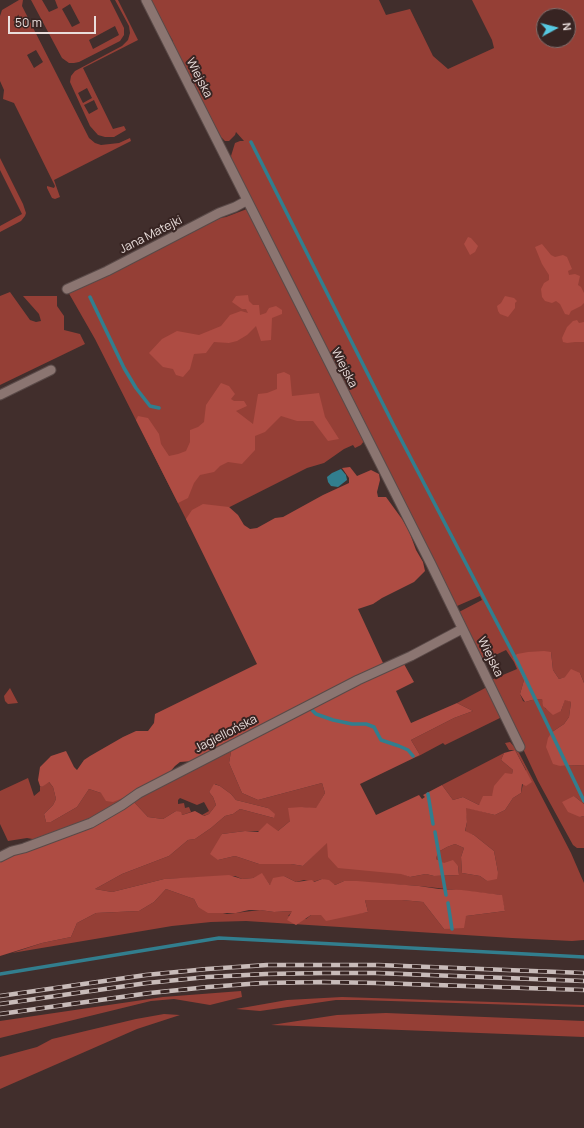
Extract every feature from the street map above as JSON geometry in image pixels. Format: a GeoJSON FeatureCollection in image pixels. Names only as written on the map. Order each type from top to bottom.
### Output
{"type":"FeatureCollection","features":[{"type":"Feature","properties":{"kind":"street","name":"Wiejska"},"geometry":{"type":"LineString","coordinates":[[146,0],[520,746]]}},
{"type":"Feature","properties":{"kind":"street","name":"Jana Matejki"},"geometry":{"type":"LineString","coordinates":[[67,290],[219,213],[246,201]]}},
{"type":"Feature","properties":{"kind":"street"},"geometry":{"type":"LineString","coordinates":[[0,395],[51,370]]}},
{"type":"Feature","properties":{"kind":"street","name":"Jagiellońska"},"geometry":{"type":"LineString","coordinates":[[0,857],[12,851],[91,822],[122,805],[139,792],[358,680],[411,656],[462,629]]}},
{"type":"Feature","properties":{"kind":"shaded area"},"geometry":{"type":"Polygon","coordinates":[[[19,0],[23,0],[22,6],[89,138],[95,143],[101,145],[119,143],[130,138],[131,141],[54,180],[60,197],[55,199],[52,198],[47,186],[54,188],[55,186],[14,103],[3,99],[4,90],[0,81],[0,16],[2,10],[19,0]],[[36,50],[27,55],[34,68],[43,62],[36,50]]]}},
{"type":"Feature","properties":{"kind":"shaded area"},"geometry":{"type":"Polygon","coordinates":[[[31,0],[42,0],[49,12],[58,8],[55,0],[110,0],[124,28],[124,35],[120,41],[79,62],[69,63],[62,58],[31,0]],[[70,4],[62,9],[72,27],[80,23],[70,4]],[[115,26],[89,40],[93,49],[119,35],[115,26]]]}},
{"type":"Feature","properties":{"kind":"shaded area"},"geometry":{"type":"Polygon","coordinates":[[[115,0],[118,0],[138,40],[83,68],[113,129],[124,126],[126,130],[114,137],[105,137],[98,135],[90,126],[70,82],[71,76],[75,71],[122,46],[128,40],[130,33],[129,26],[115,0]],[[87,88],[78,93],[83,103],[92,98],[87,88]],[[94,100],[84,105],[89,114],[98,109],[94,100]]]}},
{"type":"Feature","properties":{"kind":"shaded area"},"geometry":{"type":"Polygon","coordinates":[[[148,0],[379,0],[386,15],[410,9],[433,56],[448,69],[494,48],[492,40],[472,0],[584,0],[584,683],[580,673],[559,679],[553,670],[551,652],[524,680],[520,694],[525,702],[542,699],[546,709],[561,711],[565,699],[571,702],[569,717],[564,724],[552,732],[560,766],[584,765],[584,804],[574,796],[580,817],[584,816],[584,848],[577,848],[573,845],[538,781],[491,680],[517,669],[514,662],[506,650],[483,661],[459,612],[482,600],[480,596],[457,606],[455,605],[232,162],[231,156],[235,143],[244,141],[236,132],[229,141],[225,141],[221,137],[172,44],[173,41],[148,0]]]}},
{"type":"Feature","properties":{"kind":"shaded area"},"geometry":{"type":"Polygon","coordinates":[[[0,158],[26,213],[21,221],[0,232],[0,226],[22,214],[0,170],[0,158]]]}},
{"type":"Feature","properties":{"kind":"shaded area"},"geometry":{"type":"Polygon","coordinates":[[[247,209],[364,441],[361,445],[355,448],[353,445],[344,449],[324,463],[307,468],[190,527],[95,339],[67,290],[214,219],[226,217],[247,209]]]}},
{"type":"Feature","properties":{"kind":"shaded area"},"geometry":{"type":"Polygon","coordinates":[[[468,237],[471,238],[478,246],[475,252],[470,255],[464,244],[468,237]]]}},
{"type":"Feature","properties":{"kind":"shaded area"},"geometry":{"type":"Polygon","coordinates":[[[542,244],[551,255],[555,257],[563,255],[567,257],[572,269],[568,271],[569,275],[575,274],[580,276],[578,285],[584,293],[584,303],[571,311],[569,315],[565,314],[560,304],[556,301],[552,303],[545,301],[542,297],[541,289],[544,283],[549,280],[549,275],[542,264],[535,247],[542,244]]]}},
{"type":"Feature","properties":{"kind":"shaded area"},"geometry":{"type":"Polygon","coordinates":[[[10,292],[30,320],[36,322],[41,321],[39,314],[23,296],[57,296],[57,306],[64,316],[64,330],[80,334],[85,344],[0,385],[0,296],[10,292]]]}},
{"type":"Feature","properties":{"kind":"shaded area"},"geometry":{"type":"Polygon","coordinates":[[[248,295],[249,301],[253,305],[259,305],[260,315],[266,313],[269,308],[276,306],[282,310],[282,314],[272,318],[271,340],[261,341],[256,326],[247,335],[237,341],[229,343],[214,342],[206,353],[194,354],[190,369],[183,377],[176,375],[173,369],[163,367],[149,353],[162,339],[177,331],[199,335],[221,326],[230,315],[241,311],[248,313],[246,309],[242,309],[232,302],[236,296],[248,295]]]}},
{"type":"Feature","properties":{"kind":"shaded area"},"geometry":{"type":"Polygon","coordinates":[[[505,296],[514,298],[517,301],[515,303],[515,308],[508,317],[500,314],[497,306],[501,303],[505,296]]]}},
{"type":"Feature","properties":{"kind":"shaded area"},"geometry":{"type":"Polygon","coordinates":[[[577,320],[579,323],[584,322],[584,342],[563,342],[562,338],[567,327],[573,321],[577,320]]]}},
{"type":"Feature","properties":{"kind":"shaded area"},"geometry":{"type":"Polygon","coordinates":[[[284,372],[290,375],[292,396],[319,393],[325,417],[339,439],[328,441],[313,421],[297,421],[281,416],[265,432],[255,436],[255,450],[242,464],[228,462],[220,466],[214,472],[200,475],[194,483],[188,498],[178,503],[136,420],[138,416],[148,418],[159,434],[161,444],[169,456],[178,454],[186,451],[190,442],[190,430],[198,427],[204,422],[206,405],[221,383],[229,386],[235,394],[231,399],[234,401],[244,401],[247,406],[236,411],[253,424],[258,394],[267,393],[277,389],[277,374],[284,372]]]}},
{"type":"Feature","properties":{"kind":"shaded area"},"geometry":{"type":"Polygon","coordinates":[[[350,467],[357,476],[371,470],[379,474],[380,480],[377,492],[378,497],[386,497],[402,519],[423,562],[425,571],[414,582],[373,604],[358,609],[383,663],[363,675],[193,761],[180,762],[169,773],[128,796],[113,802],[106,801],[101,793],[89,789],[77,807],[51,822],[46,822],[44,814],[53,805],[56,799],[53,787],[49,782],[42,787],[40,786],[38,780],[40,767],[51,756],[66,751],[77,770],[84,760],[123,737],[136,731],[148,731],[154,723],[155,714],[257,664],[186,519],[192,510],[203,504],[229,507],[238,515],[244,525],[250,529],[257,528],[275,518],[283,517],[323,495],[349,483],[349,478],[342,468],[350,467]]]}},
{"type":"Feature","properties":{"kind":"shaded area"},"geometry":{"type":"Polygon","coordinates":[[[544,651],[551,652],[553,670],[559,679],[565,677],[571,669],[580,673],[584,683],[584,765],[560,766],[553,764],[546,747],[548,738],[552,732],[564,724],[569,717],[571,702],[565,700],[561,711],[553,715],[543,706],[542,699],[525,702],[520,694],[524,680],[513,658],[517,654],[544,651]]]}},
{"type":"Feature","properties":{"kind":"shaded area"},"geometry":{"type":"Polygon","coordinates":[[[404,664],[414,682],[396,691],[411,723],[457,703],[473,711],[454,718],[411,740],[420,755],[360,784],[376,815],[419,795],[422,799],[425,797],[423,795],[442,785],[453,800],[463,797],[479,805],[483,796],[492,796],[494,786],[505,773],[512,774],[513,770],[501,760],[504,753],[515,750],[532,782],[526,786],[522,784],[521,793],[513,798],[505,810],[495,815],[466,808],[467,822],[465,831],[474,835],[494,851],[498,872],[497,879],[487,881],[480,876],[462,873],[461,857],[464,848],[455,844],[438,852],[436,859],[444,863],[453,860],[458,866],[459,875],[434,876],[426,874],[410,877],[401,874],[338,868],[328,857],[327,843],[303,866],[291,864],[259,864],[235,856],[218,860],[210,854],[222,834],[245,831],[258,832],[267,823],[278,831],[290,821],[288,808],[316,808],[325,793],[322,783],[258,800],[242,793],[229,763],[232,746],[339,693],[404,664]]]}},
{"type":"Feature","properties":{"kind":"shaded area"},"geometry":{"type":"Polygon","coordinates":[[[487,687],[502,717],[445,745],[443,743],[415,758],[420,755],[411,740],[454,718],[473,711],[457,703],[487,687]]]}},
{"type":"Feature","properties":{"kind":"shaded area"},"geometry":{"type":"Polygon","coordinates":[[[10,688],[18,703],[8,704],[5,701],[4,696],[10,688]]]}},
{"type":"Feature","properties":{"kind":"shaded area"},"geometry":{"type":"Polygon","coordinates":[[[510,742],[518,751],[571,853],[584,883],[584,940],[572,941],[512,938],[246,921],[211,922],[172,926],[12,953],[42,943],[71,937],[77,923],[96,913],[139,911],[154,902],[166,889],[194,899],[198,907],[227,914],[260,910],[274,912],[293,911],[288,916],[306,919],[311,915],[355,914],[368,912],[365,900],[402,900],[423,902],[444,929],[466,916],[505,911],[501,895],[419,886],[344,881],[335,885],[322,879],[313,882],[304,880],[296,882],[284,876],[270,885],[262,874],[253,878],[242,879],[235,876],[164,879],[112,892],[95,889],[122,874],[169,856],[188,840],[195,839],[225,816],[233,814],[240,809],[274,818],[268,808],[236,800],[231,794],[215,784],[209,792],[216,805],[209,814],[203,816],[202,815],[209,811],[204,802],[197,805],[180,798],[178,800],[178,804],[184,803],[185,808],[189,807],[191,812],[182,815],[176,811],[163,819],[148,817],[133,801],[141,794],[232,746],[229,763],[242,793],[258,800],[322,783],[325,793],[316,809],[302,807],[290,821],[278,831],[245,831],[222,834],[218,860],[235,856],[259,864],[291,864],[303,866],[327,842],[410,877],[426,874],[434,876],[459,875],[458,866],[443,863],[436,859],[438,852],[455,844],[464,848],[461,857],[462,873],[480,876],[487,881],[498,872],[494,851],[474,835],[465,832],[467,822],[465,807],[495,815],[505,810],[513,798],[521,793],[526,770],[515,750],[509,750],[505,743],[510,742]]]}},
{"type":"Feature","properties":{"kind":"shaded area"},"geometry":{"type":"Polygon","coordinates":[[[504,753],[501,760],[513,770],[512,775],[492,796],[479,805],[463,797],[453,800],[442,785],[504,753]]]}},
{"type":"Feature","properties":{"kind":"shaded area"},"geometry":{"type":"Polygon","coordinates":[[[28,778],[34,796],[40,791],[40,786],[42,787],[48,781],[53,787],[56,799],[53,805],[44,814],[46,822],[51,822],[77,807],[89,789],[101,793],[128,796],[101,815],[38,840],[27,838],[8,841],[0,824],[0,791],[28,778]]]}},
{"type":"Feature","properties":{"kind":"shaded area"},"geometry":{"type":"Polygon","coordinates":[[[214,784],[220,786],[231,794],[236,800],[268,808],[275,814],[274,818],[240,809],[233,814],[225,816],[195,839],[188,840],[169,856],[122,874],[95,889],[112,892],[164,879],[229,875],[242,879],[253,878],[262,873],[270,885],[273,878],[284,876],[296,882],[312,880],[314,882],[322,879],[329,880],[335,885],[344,881],[357,881],[502,895],[505,911],[466,916],[464,928],[444,929],[423,902],[402,900],[365,900],[368,912],[326,921],[321,915],[311,915],[296,925],[287,920],[292,911],[274,912],[249,910],[236,913],[208,913],[198,907],[194,899],[166,889],[154,902],[139,911],[96,913],[77,923],[71,937],[42,943],[0,956],[0,859],[104,821],[133,801],[148,817],[163,819],[176,811],[181,812],[182,815],[195,811],[204,816],[209,814],[216,805],[209,792],[214,784]]]}},
{"type":"Feature","properties":{"kind":"shaded area"},"geometry":{"type":"Polygon","coordinates":[[[574,796],[584,804],[584,816],[580,817],[568,812],[562,802],[574,796]]]}},
{"type":"Feature","properties":{"kind":"shaded area"},"geometry":{"type":"Polygon","coordinates":[[[241,991],[242,997],[210,1005],[174,999],[151,1001],[0,1038],[0,1021],[163,997],[241,991]]]}},
{"type":"Feature","properties":{"kind":"shaded area"},"geometry":{"type":"Polygon","coordinates":[[[342,997],[584,1005],[584,1007],[336,1000],[260,1011],[236,1009],[287,1000],[342,997]]]}},
{"type":"Feature","properties":{"kind":"shaded area"},"geometry":{"type":"Polygon","coordinates":[[[386,1013],[584,1021],[584,1037],[271,1025],[337,1015],[386,1013]]]}},
{"type":"Feature","properties":{"kind":"shaded area"},"geometry":{"type":"Polygon","coordinates":[[[164,1014],[180,1015],[137,1029],[0,1089],[0,1057],[37,1047],[52,1039],[136,1019],[164,1014]]]}},
{"type":"Feature","properties":{"kind":"water"},"geometry":{"type":"Polygon","coordinates":[[[341,469],[346,475],[347,480],[338,487],[331,486],[327,477],[341,469]]]}},
{"type":"Feature","properties":{"kind":"waterway"},"geometry":{"type":"LineString","coordinates":[[251,142],[394,426],[518,663],[584,801]]}},
{"type":"Feature","properties":{"kind":"waterway"},"geometry":{"type":"LineString","coordinates":[[90,297],[124,368],[136,388],[150,406],[159,408]]}},
{"type":"Feature","properties":{"kind":"waterway"},"geometry":{"type":"LineString","coordinates":[[311,709],[316,714],[333,720],[352,724],[366,724],[374,727],[381,740],[408,750],[413,756]]}},
{"type":"Feature","properties":{"kind":"waterway"},"geometry":{"type":"LineString","coordinates":[[428,794],[433,824]]}},
{"type":"Feature","properties":{"kind":"waterway"},"geometry":{"type":"LineString","coordinates":[[435,832],[446,895]]}},
{"type":"Feature","properties":{"kind":"waterway"},"geometry":{"type":"LineString","coordinates":[[448,903],[452,929]]}},
{"type":"Feature","properties":{"kind":"waterway"},"geometry":{"type":"LineString","coordinates":[[0,974],[219,938],[584,957]]}},
{"type":"Feature","properties":{"kind":"railway"},"geometry":{"type":"LineString","coordinates":[[0,996],[146,975],[267,965],[378,965],[584,973]]}},
{"type":"Feature","properties":{"kind":"railway"},"geometry":{"type":"LineString","coordinates":[[0,1004],[147,983],[207,977],[266,974],[377,973],[584,981]]}},
{"type":"Feature","properties":{"kind":"railway"},"geometry":{"type":"LineString","coordinates":[[0,1014],[150,993],[262,983],[377,983],[584,990]]}}]}
